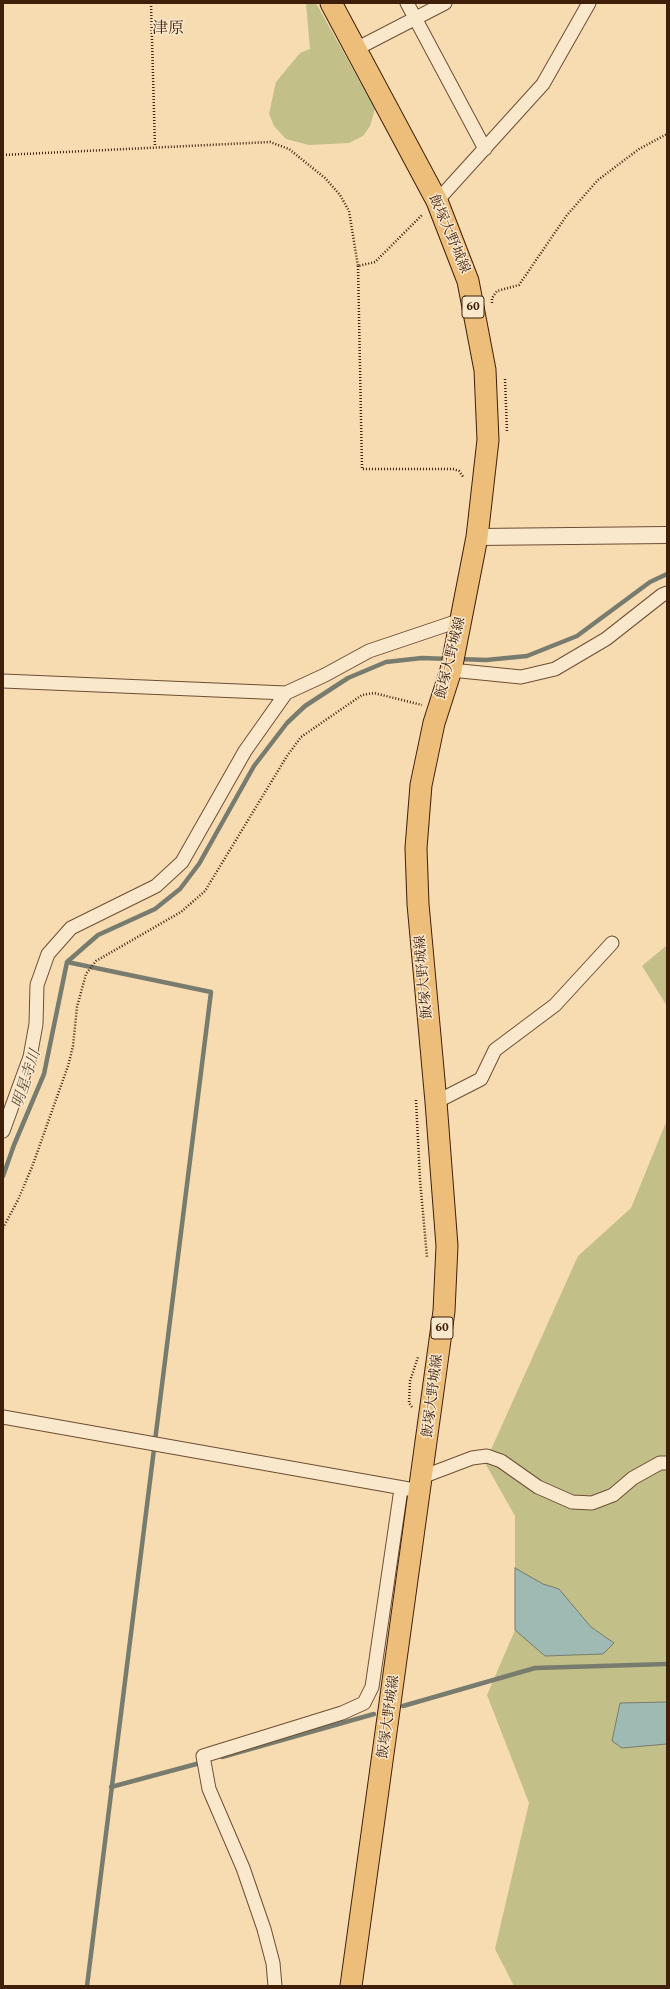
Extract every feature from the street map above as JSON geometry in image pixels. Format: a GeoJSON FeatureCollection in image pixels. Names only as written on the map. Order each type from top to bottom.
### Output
{"type":"FeatureCollection","features":[{"type":"Feature","properties":{"kind":"main road","name":"飯塚大野城線"},"geometry":{"type":"LineString","coordinates":[[331,3],[437,201],[468,281],[485,370],[488,440],[477,537],[461,620],[451,670],[438,709],[421,785],[416,848],[418,904],[436,1102],[447,1246],[444,1311],[430,1416],[415,1485],[351,1986]]}},
{"type":"Feature","properties":{"kind":"street"},"geometry":{"type":"LineString","coordinates":[[407,3],[485,149]]}},
{"type":"Feature","properties":{"kind":"street"},"geometry":{"type":"LineString","coordinates":[[356,49],[445,3]]}},
{"type":"Feature","properties":{"kind":"street"},"geometry":{"type":"LineString","coordinates":[[437,201],[543,84],[589,3]]}},
{"type":"Feature","properties":{"kind":"street"},"geometry":{"type":"LineString","coordinates":[[477,537],[667,535]]}},
{"type":"Feature","properties":{"kind":"street"},"geometry":{"type":"LineString","coordinates":[[451,670],[521,677],[555,669],[606,639],[662,594],[667,592]]}},
{"type":"Feature","properties":{"kind":"street"},"geometry":{"type":"LineString","coordinates":[[3,681],[286,693],[325,675],[369,651],[461,620]]}},
{"type":"Feature","properties":{"kind":"street"},"geometry":{"type":"LineString","coordinates":[[3,1131],[30,1057],[36,1024],[37,985],[48,954],[71,928],[156,886],[182,862],[245,751],[286,693]]}},
{"type":"Feature","properties":{"kind":"street"},"geometry":{"type":"LineString","coordinates":[[436,1102],[481,1079],[495,1050],[556,1005],[612,943]]}},
{"type":"Feature","properties":{"kind":"street"},"geometry":{"type":"LineString","coordinates":[[3,1417],[415,1485],[472,1458],[487,1456],[500,1461],[538,1487],[572,1502],[592,1503],[613,1495],[633,1478],[660,1463],[667,1463]]}},
{"type":"Feature","properties":{"kind":"street"},"geometry":{"type":"LineString","coordinates":[[275,1986],[273,1963],[264,1929],[243,1868],[209,1789],[203,1756],[342,1713],[364,1703],[372,1687],[415,1485]]}},
{"type":"Feature","properties":{"kind":"path"},"geometry":{"type":"LineString","coordinates":[[151,3],[155,147]]}},
{"type":"Feature","properties":{"kind":"path"},"geometry":{"type":"LineString","coordinates":[[492,309],[492,298],[497,291],[519,285],[567,216],[598,180],[639,149],[667,134]]}},
{"type":"Feature","properties":{"kind":"path"},"geometry":{"type":"LineString","coordinates":[[3,155],[270,142],[289,149],[325,178],[340,195],[349,211],[358,266],[362,469],[454,469],[459,471],[464,476],[465,483]]}},
{"type":"Feature","properties":{"kind":"path"},"geometry":{"type":"LineString","coordinates":[[358,266],[374,262],[437,201]]}},
{"type":"Feature","properties":{"kind":"path"},"geometry":{"type":"LineString","coordinates":[[504,374],[507,388],[507,433]]}},
{"type":"Feature","properties":{"kind":"path"},"geometry":{"type":"LineString","coordinates":[[3,1228],[18,1200],[32,1167],[68,1066],[80,990],[86,974],[96,962],[181,912],[205,891],[287,756],[301,737],[362,695],[374,693],[438,709]]}},
{"type":"Feature","properties":{"kind":"path"},"geometry":{"type":"LineString","coordinates":[[416,1092],[420,1180],[427,1264]]}},
{"type":"Feature","properties":{"kind":"path"},"geometry":{"type":"LineString","coordinates":[[420,1351],[410,1382],[409,1403],[414,1409],[430,1416]]}},
{"type":"Feature","properties":{"kind":"shaded area"},"geometry":{"type":"Polygon","coordinates":[[[306,3],[316,3],[375,109],[370,126],[363,136],[349,143],[309,145],[286,139],[274,126],[269,114],[276,82],[300,53],[310,49],[306,3]]]}},
{"type":"Feature","properties":{"kind":"shaded area"},"geometry":{"type":"Polygon","coordinates":[[[667,945],[667,1006],[642,966],[667,945]]]}},
{"type":"Feature","properties":{"kind":"shaded area"},"geometry":{"type":"Polygon","coordinates":[[[667,1120],[667,1986],[514,1986],[495,1949],[529,1803],[487,1695],[515,1630],[515,1516],[485,1463],[578,1256],[631,1208],[667,1120]]]}},
{"type":"Feature","properties":{"kind":"water"},"geometry":{"type":"Polygon","coordinates":[[[515,1568],[543,1584],[559,1589],[591,1627],[614,1643],[603,1654],[545,1656],[515,1630],[515,1568]]]}},
{"type":"Feature","properties":{"kind":"water"},"geometry":{"type":"Polygon","coordinates":[[[667,1702],[667,1744],[622,1748],[612,1741],[620,1703],[667,1702]]]}},
{"type":"Feature","properties":{"kind":"waterway"},"geometry":{"type":"LineString","coordinates":[[458,659],[486,660],[527,656],[577,636],[650,582],[667,574]]}},
{"type":"Feature","properties":{"kind":"waterway"},"geometry":{"type":"LineString","coordinates":[[67,962],[98,935],[155,909],[180,889],[199,864],[254,766],[287,723],[305,706],[348,678],[386,662],[422,658],[449,659]]}},
{"type":"Feature","properties":{"kind":"waterway"},"geometry":{"type":"LineString","coordinates":[[67,962],[211,992],[87,1986]]}},
{"type":"Feature","properties":{"kind":"waterway","name":"明星寺川"},"geometry":{"type":"LineString","coordinates":[[3,1176],[14,1145],[44,1074],[67,962]]}},
{"type":"Feature","properties":{"kind":"waterway"},"geometry":{"type":"LineString","coordinates":[[403,1706],[535,1668],[667,1664]]}},
{"type":"Feature","properties":{"kind":"waterway"},"geometry":{"type":"LineString","coordinates":[[222,1757],[374,1714]]}},
{"type":"Feature","properties":{"kind":"waterway"},"geometry":{"type":"LineString","coordinates":[[111,1787],[200,1763]]}},
{"type":"Feature","properties":{"kind":"district","name":"津原"},"geometry":{"type":"Point","coordinates":[168,29]}}]}
